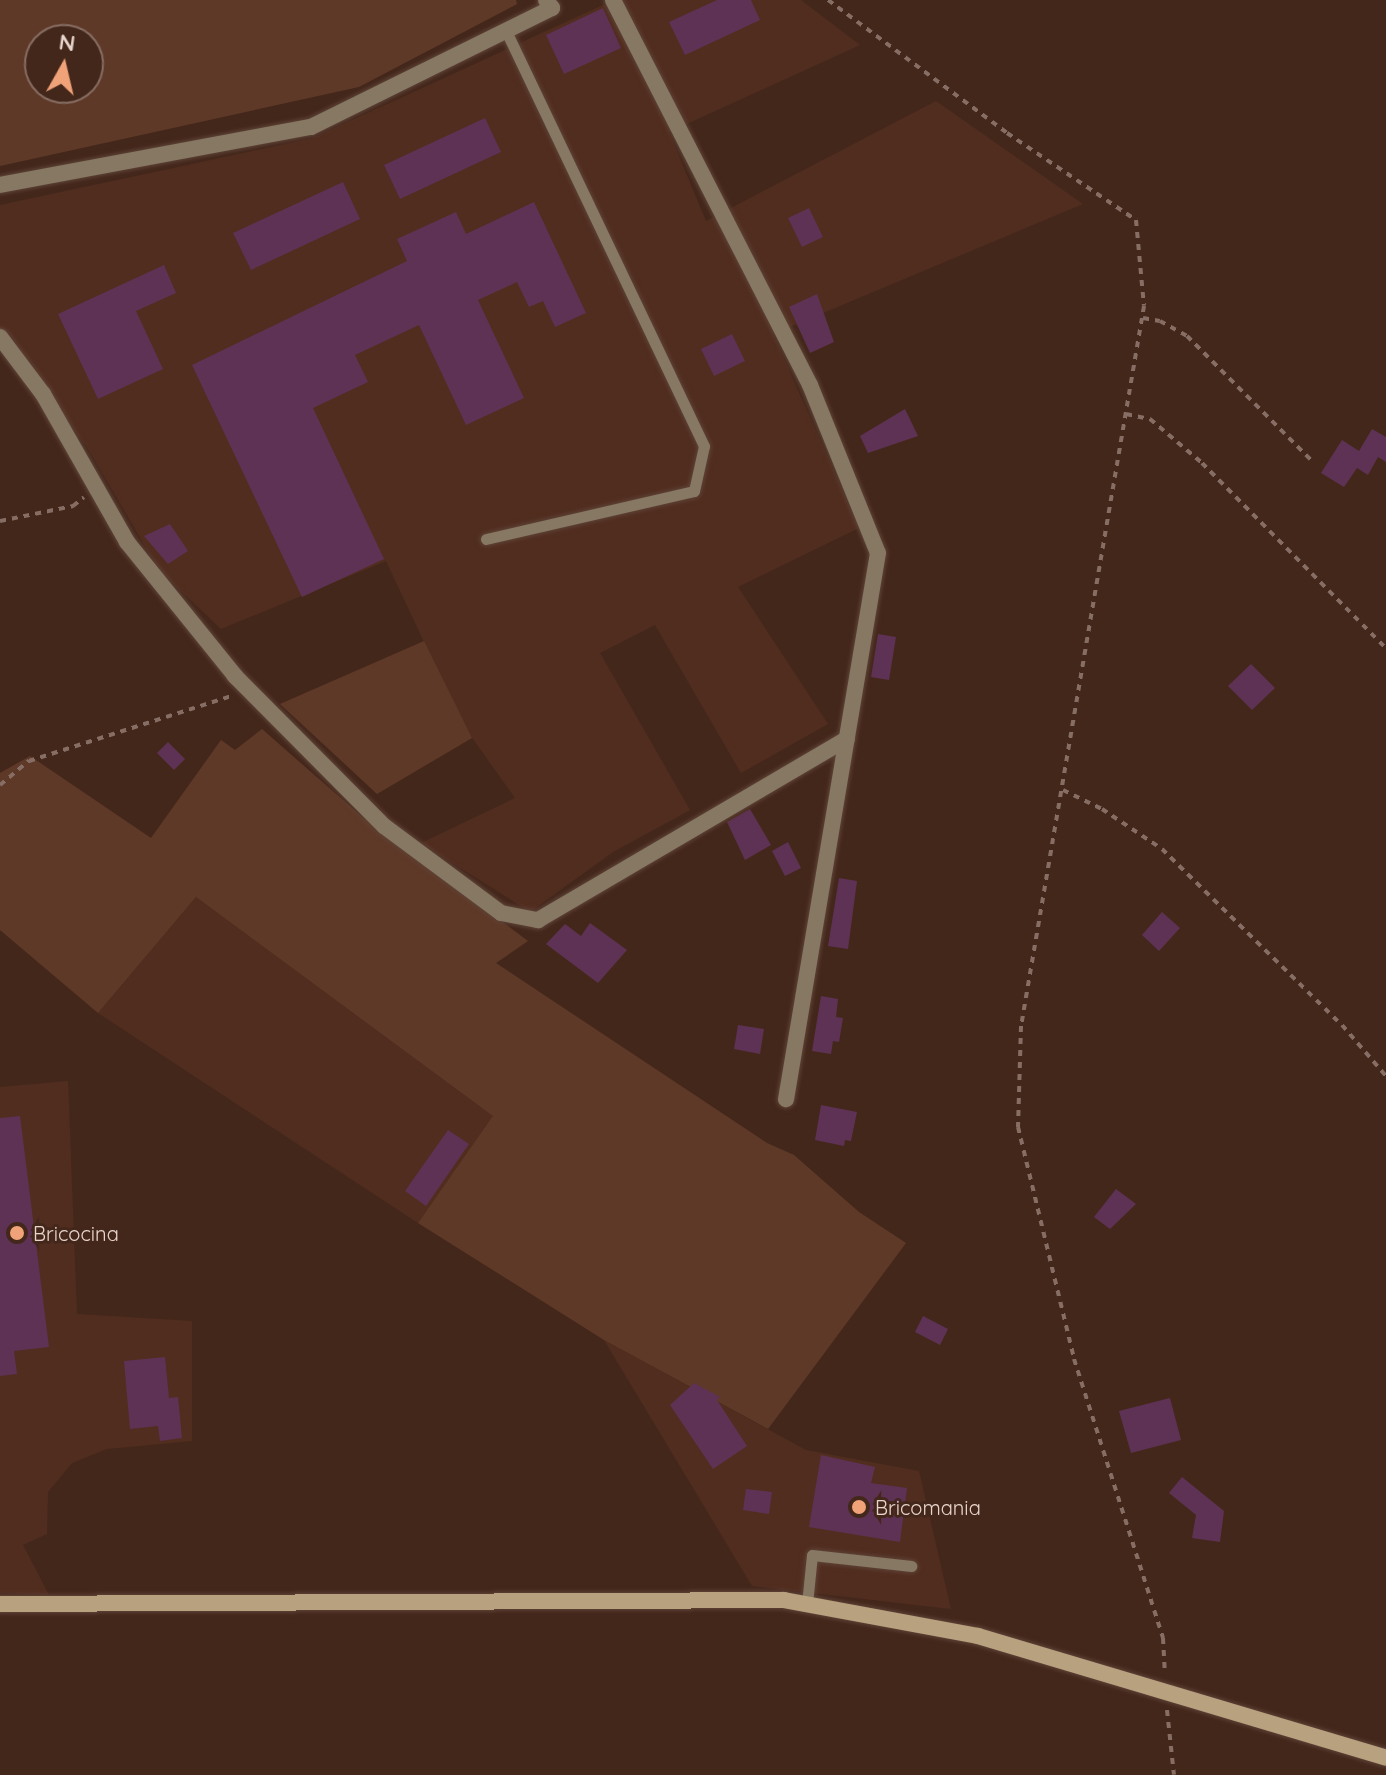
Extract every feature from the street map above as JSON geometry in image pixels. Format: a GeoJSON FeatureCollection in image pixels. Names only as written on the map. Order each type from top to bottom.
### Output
{"type":"FeatureCollection","features":[{"type":"Feature","properties":{"kind":"main road"},"geometry":{"type":"LineString","coordinates":[[0,1604],[807,1604],[978,1636],[1165,1689],[1386,1758]]}},
{"type":"Feature","properties":{"kind":"street"},"geometry":{"type":"LineString","coordinates":[[0,185],[311,127],[552,8],[546,0]]}},
{"type":"Feature","properties":{"kind":"street"},"geometry":{"type":"LineString","coordinates":[[613,0],[810,385],[878,553],[786,1099]]}},
{"type":"Feature","properties":{"kind":"street"},"geometry":{"type":"LineString","coordinates":[[0,337],[43,394],[127,542],[249,690],[384,826],[501,913],[538,920],[847,739]]}},
{"type":"Feature","properties":{"kind":"lane"},"geometry":{"type":"LineString","coordinates":[[486,539],[694,491],[704,446],[506,31]]}},
{"type":"Feature","properties":{"kind":"lane"},"geometry":{"type":"LineString","coordinates":[[807,1604],[812,1555],[911,1566]]}},
{"type":"Feature","properties":{"kind":"path"},"geometry":{"type":"LineString","coordinates":[[828,0],[1007,133],[1136,220],[1142,318],[1021,1026],[1018,1127],[1074,1359],[1163,1638],[1174,1775]]}},
{"type":"Feature","properties":{"kind":"path"},"geometry":{"type":"LineString","coordinates":[[1142,318],[1160,321],[1187,336],[1312,461]]}},
{"type":"Feature","properties":{"kind":"path"},"geometry":{"type":"LineString","coordinates":[[1126,414],[1150,419],[1202,463],[1386,648]]}},
{"type":"Feature","properties":{"kind":"path"},"geometry":{"type":"LineString","coordinates":[[0,521],[73,506],[95,487]]}},
{"type":"Feature","properties":{"kind":"path"},"geometry":{"type":"LineString","coordinates":[[0,785],[29,761],[249,690]]}},
{"type":"Feature","properties":{"kind":"path"},"geometry":{"type":"LineString","coordinates":[[1063,790],[1102,809],[1162,849],[1342,1025],[1386,1076]]}},
{"type":"Feature","properties":{"kind":"shaded area"},"geometry":{"type":"Polygon","coordinates":[[[0,0],[516,0],[517,4],[359,87],[0,166],[0,0]]]}},
{"type":"Feature","properties":{"kind":"shaded area"},"geometry":{"type":"Polygon","coordinates":[[[614,0],[801,0],[860,45],[669,132],[706,221],[936,101],[1083,204],[773,334],[859,528],[738,587],[828,724],[741,773],[655,625],[600,653],[690,810],[613,852],[530,912],[421,843],[515,798],[463,725],[386,561],[221,629],[159,570],[87,447],[0,332],[0,205],[313,138],[614,0]]]}},
{"type":"Feature","properties":{"kind":"shaded area"},"geometry":{"type":"Polygon","coordinates":[[[424,641],[472,738],[377,794],[280,704],[424,641]]]}},
{"type":"Feature","properties":{"kind":"shaded area"},"geometry":{"type":"Polygon","coordinates":[[[262,729],[360,815],[528,941],[496,963],[767,1143],[794,1155],[859,1212],[906,1243],[768,1429],[604,1340],[418,1223],[493,1116],[196,897],[98,1013],[0,930],[0,773],[30,756],[151,838],[221,740],[235,750],[262,729]]]}},
{"type":"Feature","properties":{"kind":"shaded area"},"geometry":{"type":"Polygon","coordinates":[[[196,897],[494,1116],[418,1223],[98,1013],[196,897]]]}},
{"type":"Feature","properties":{"kind":"shaded area"},"geometry":{"type":"Polygon","coordinates":[[[68,1081],[77,1314],[192,1321],[192,1441],[107,1449],[72,1463],[48,1492],[47,1534],[23,1545],[49,1595],[0,1593],[0,1087],[68,1081]]]}},
{"type":"Feature","properties":{"kind":"shaded area"},"geometry":{"type":"Polygon","coordinates":[[[604,1340],[806,1450],[919,1471],[951,1609],[752,1586],[604,1340]]]}},
{"type":"Feature","properties":{"kind":"building"},"geometry":{"type":"Polygon","coordinates":[[[717,0],[751,0],[760,20],[685,55],[669,22],[717,0]]]}},
{"type":"Feature","properties":{"kind":"building"},"geometry":{"type":"Polygon","coordinates":[[[603,8],[621,48],[564,74],[546,35],[603,8]]]}},
{"type":"Feature","properties":{"kind":"building"},"geometry":{"type":"Polygon","coordinates":[[[485,118],[501,152],[400,199],[384,165],[485,118]]]}},
{"type":"Feature","properties":{"kind":"building"},"geometry":{"type":"Polygon","coordinates":[[[343,182],[360,219],[251,270],[233,233],[343,182]]]}},
{"type":"Feature","properties":{"kind":"building"},"geometry":{"type":"Polygon","coordinates":[[[534,202],[586,313],[555,327],[543,301],[529,307],[517,282],[478,300],[524,398],[466,425],[419,325],[355,355],[368,382],[313,408],[384,559],[302,597],[192,365],[407,261],[397,239],[456,212],[466,234],[534,202]]]}},
{"type":"Feature","properties":{"kind":"building"},"geometry":{"type":"Polygon","coordinates":[[[809,208],[823,237],[802,247],[788,218],[809,208]]]}},
{"type":"Feature","properties":{"kind":"building"},"geometry":{"type":"Polygon","coordinates":[[[164,265],[176,293],[136,311],[163,369],[98,399],[58,314],[164,265]]]}},
{"type":"Feature","properties":{"kind":"building"},"geometry":{"type":"Polygon","coordinates":[[[817,294],[834,342],[810,353],[789,307],[817,294]]]}},
{"type":"Feature","properties":{"kind":"building"},"geometry":{"type":"Polygon","coordinates":[[[732,334],[745,361],[714,376],[701,349],[732,334]]]}},
{"type":"Feature","properties":{"kind":"building"},"geometry":{"type":"Polygon","coordinates":[[[905,409],[918,436],[868,453],[860,436],[905,409]]]}},
{"type":"Feature","properties":{"kind":"building"},"geometry":{"type":"Polygon","coordinates":[[[1372,429],[1386,437],[1386,462],[1378,457],[1368,475],[1357,468],[1344,487],[1321,473],[1342,440],[1359,451],[1372,429]]]}},
{"type":"Feature","properties":{"kind":"building"},"geometry":{"type":"Polygon","coordinates":[[[170,524],[188,551],[168,564],[144,536],[170,524]]]}},
{"type":"Feature","properties":{"kind":"building"},"geometry":{"type":"Polygon","coordinates":[[[878,634],[896,637],[889,680],[871,677],[878,634]]]}},
{"type":"Feature","properties":{"kind":"building"},"geometry":{"type":"Polygon","coordinates":[[[1251,664],[1275,688],[1252,710],[1228,686],[1251,664]]]}},
{"type":"Feature","properties":{"kind":"building"},"geometry":{"type":"Polygon","coordinates":[[[168,742],[185,759],[174,770],[157,753],[168,742]]]}},
{"type":"Feature","properties":{"kind":"building"},"geometry":{"type":"Polygon","coordinates":[[[750,809],[771,845],[745,860],[727,822],[750,809]]]}},
{"type":"Feature","properties":{"kind":"building"},"geometry":{"type":"Polygon","coordinates":[[[788,842],[801,868],[785,876],[772,851],[788,842]]]}},
{"type":"Feature","properties":{"kind":"building"},"geometry":{"type":"Polygon","coordinates":[[[839,878],[857,881],[848,949],[828,946],[839,878]]]}},
{"type":"Feature","properties":{"kind":"building"},"geometry":{"type":"Polygon","coordinates":[[[1162,912],[1180,928],[1159,951],[1142,935],[1162,912]]]}},
{"type":"Feature","properties":{"kind":"building"},"geometry":{"type":"Polygon","coordinates":[[[590,923],[627,950],[598,983],[546,944],[565,924],[581,936],[590,923]]]}},
{"type":"Feature","properties":{"kind":"building"},"geometry":{"type":"Polygon","coordinates":[[[821,996],[838,999],[836,1017],[843,1018],[839,1042],[833,1041],[831,1054],[812,1051],[821,996]]]}},
{"type":"Feature","properties":{"kind":"building"},"geometry":{"type":"Polygon","coordinates":[[[738,1025],[764,1029],[760,1054],[734,1049],[738,1025]]]}},
{"type":"Feature","properties":{"kind":"building"},"geometry":{"type":"Polygon","coordinates":[[[821,1105],[857,1112],[851,1141],[845,1140],[844,1146],[815,1140],[821,1105]]]}},
{"type":"Feature","properties":{"kind":"building","name":"Bricocina"},"geometry":{"type":"Polygon","coordinates":[[[20,1116],[49,1347],[14,1351],[17,1374],[0,1376],[0,1118],[20,1116]]]}},
{"type":"Feature","properties":{"kind":"building"},"geometry":{"type":"Polygon","coordinates":[[[448,1130],[469,1144],[426,1206],[405,1191],[448,1130]]]}},
{"type":"Feature","properties":{"kind":"building"},"geometry":{"type":"Polygon","coordinates":[[[1116,1189],[1136,1204],[1110,1229],[1094,1217],[1116,1189]]]}},
{"type":"Feature","properties":{"kind":"building"},"geometry":{"type":"Polygon","coordinates":[[[923,1316],[948,1329],[940,1345],[915,1332],[923,1316]]]}},
{"type":"Feature","properties":{"kind":"building"},"geometry":{"type":"Polygon","coordinates":[[[165,1357],[169,1398],[178,1397],[182,1438],[160,1441],[158,1426],[130,1429],[124,1361],[165,1357]]]}},
{"type":"Feature","properties":{"kind":"building"},"geometry":{"type":"Polygon","coordinates":[[[694,1383],[720,1397],[717,1400],[747,1446],[713,1469],[670,1405],[694,1383]]]}},
{"type":"Feature","properties":{"kind":"building"},"geometry":{"type":"Polygon","coordinates":[[[1170,1398],[1181,1440],[1131,1453],[1119,1411],[1170,1398]]]}},
{"type":"Feature","properties":{"kind":"building","name":"Bricomania"},"geometry":{"type":"Polygon","coordinates":[[[821,1455],[875,1467],[871,1483],[907,1488],[900,1542],[809,1527],[821,1455]]]}},
{"type":"Feature","properties":{"kind":"building"},"geometry":{"type":"Polygon","coordinates":[[[1182,1477],[1224,1511],[1220,1542],[1192,1538],[1196,1515],[1169,1493],[1182,1477]]]}},
{"type":"Feature","properties":{"kind":"building"},"geometry":{"type":"Polygon","coordinates":[[[746,1489],[772,1492],[769,1514],[743,1510],[746,1489]]]}},
{"type":"Feature","properties":{"kind":"place","name":"Bricocina"},"geometry":{"type":"Point","coordinates":[17,1233]}},
{"type":"Feature","properties":{"kind":"place","name":"Bricomania"},"geometry":{"type":"Point","coordinates":[859,1507]}}]}
